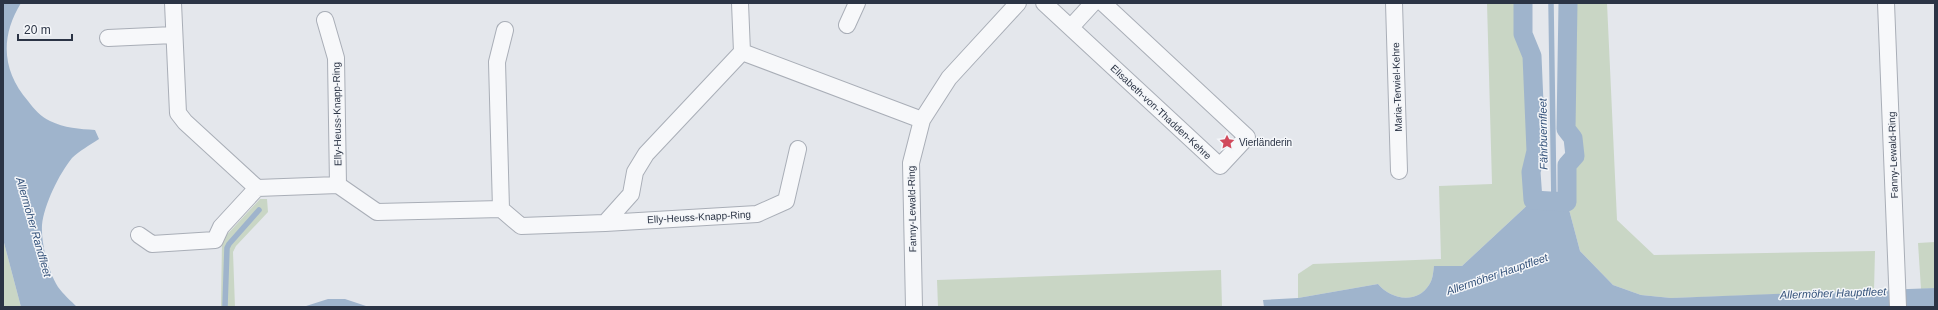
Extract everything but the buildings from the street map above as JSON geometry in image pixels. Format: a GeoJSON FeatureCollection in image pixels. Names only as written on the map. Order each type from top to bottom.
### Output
{"type":"FeatureCollection","features":[{"type":"Feature","properties":{"kind":"street"},"geometry":{"type":"LineString","coordinates":[[173,3],[178,113],[185,122],[256,188],[338,185],[377,212],[500,209],[497,62],[505,30]]}},
{"type":"Feature","properties":{"kind":"street"},"geometry":{"type":"LineString","coordinates":[[605,223],[631,194],[635,172],[646,154],[742,52],[740,3]]}},
{"type":"Feature","properties":{"kind":"street"},"geometry":{"type":"LineString","coordinates":[[847,25],[857,3]]}},
{"type":"Feature","properties":{"kind":"street","name":"Fanny-Lewald-Ring"},"geometry":{"type":"LineString","coordinates":[[914,306],[910,163],[922,120],[949,78],[1018,3]]}},
{"type":"Feature","properties":{"kind":"street","name":"Elisabeth-von-Thadden-Kehre"},"geometry":{"type":"LineString","coordinates":[[1044,3],[1220,166],[1247,137],[1103,3]]}},
{"type":"Feature","properties":{"kind":"street"},"geometry":{"type":"LineString","coordinates":[[1070,27],[1093,3]]}},
{"type":"Feature","properties":{"kind":"street","name":"Maria-Terwiel-Kehre"},"geometry":{"type":"LineString","coordinates":[[1394,3],[1399,172]]}},
{"type":"Feature","properties":{"kind":"street","name":"Fanny-Lewald-Ring"},"geometry":{"type":"LineString","coordinates":[[1886,3],[1898,307]]}},
{"type":"Feature","properties":{"kind":"street","name":"Elly-Heuss-Knapp-Ring"},"geometry":{"type":"LineString","coordinates":[[325,20],[336,58],[338,185]]}},
{"type":"Feature","properties":{"kind":"street"},"geometry":{"type":"LineString","coordinates":[[108,38],[174,35]]}},
{"type":"Feature","properties":{"kind":"street"},"geometry":{"type":"LineString","coordinates":[[742,52],[922,120]]}},
{"type":"Feature","properties":{"kind":"street","name":"Elly-Heuss-Knapp-Ring"},"geometry":{"type":"LineString","coordinates":[[500,209],[521,226],[605,223],[757,214],[786,201],[798,149]]}},
{"type":"Feature","properties":{"kind":"street"},"geometry":{"type":"LineString","coordinates":[[139,235],[152,244],[215,240],[221,227],[256,188]]}},
{"type":"Feature","properties":{"kind":"green space"},"geometry":{"type":"Polygon","coordinates":[[[1487,3],[1523,3],[1523,34],[1532,56],[1536,151],[1531,172],[1533,200],[1462,266],[1434,266],[1433,276],[1429,285],[1418,295],[1404,298],[1390,294],[1378,284],[1298,298],[1298,274],[1313,264],[1441,259],[1439,186],[1492,184],[1487,3]]]}},
{"type":"Feature","properties":{"kind":"green space"},"geometry":{"type":"Polygon","coordinates":[[[1568,3],[1607,3],[1617,220],[1654,255],[1875,251],[1874,291],[1671,298],[1641,295],[1613,285],[1580,251],[1567,202],[1567,165],[1575,156],[1573,139],[1566,129],[1568,3]]]}},
{"type":"Feature","properties":{"kind":"green space"},"geometry":{"type":"Polygon","coordinates":[[[260,199],[267,199],[268,212],[236,246],[233,252],[235,307],[222,307],[222,240],[260,199]]]}},
{"type":"Feature","properties":{"kind":"green space"},"geometry":{"type":"Polygon","coordinates":[[[3,239],[21,307],[3,307],[3,239]]]}},
{"type":"Feature","properties":{"kind":"green space"},"geometry":{"type":"Polygon","coordinates":[[[1935,242],[1935,288],[1921,289],[1918,243],[1935,242]]]}},
{"type":"Feature","properties":{"kind":"green space"},"geometry":{"type":"Polygon","coordinates":[[[1221,270],[1222,307],[938,307],[937,280],[1221,270]]]}},
{"type":"Feature","properties":{"kind":"water","name":"Allermöher Randfleet"},"geometry":{"type":"Polygon","coordinates":[[[3,3],[21,3],[14,16],[7,41],[9,66],[19,90],[35,110],[47,119],[66,127],[95,130],[99,139],[72,158],[57,181],[43,217],[42,232],[44,249],[54,281],[60,290],[77,307],[21,307],[3,239],[3,3]]]}},
{"type":"Feature","properties":{"kind":"water","name":"Allermöher Hauptfleet"},"geometry":{"type":"Polygon","coordinates":[[[1533,200],[1567,202],[1580,251],[1613,285],[1641,295],[1671,298],[1935,288],[1935,307],[1264,307],[1263,300],[1298,298],[1378,284],[1390,294],[1404,298],[1418,295],[1429,285],[1433,276],[1434,266],[1462,266],[1533,200]]]}},
{"type":"Feature","properties":{"kind":"water"},"geometry":{"type":"Polygon","coordinates":[[[328,299],[345,299],[369,307],[303,307],[328,299]]]}},
{"type":"Feature","properties":{"kind":"waterway","name":"Fährbuernfleet"},"geometry":{"type":"LineString","coordinates":[[1523,3],[1523,34],[1532,56],[1536,151],[1531,172],[1533,200],[1567,202],[1567,165],[1575,156],[1573,138],[1566,129],[1568,3]]}},
{"type":"Feature","properties":{"kind":"waterway","name":"Fährbuernfleet"},"geometry":{"type":"LineString","coordinates":[[1551,3],[1554,207]]}},
{"type":"Feature","properties":{"kind":"waterway"},"geometry":{"type":"LineString","coordinates":[[225,306],[227,248],[259,210]]}},
{"type":"Feature","properties":{"kind":"place","name":"Vierländerin"},"geometry":{"type":"Point","coordinates":[1227,142]}}]}
